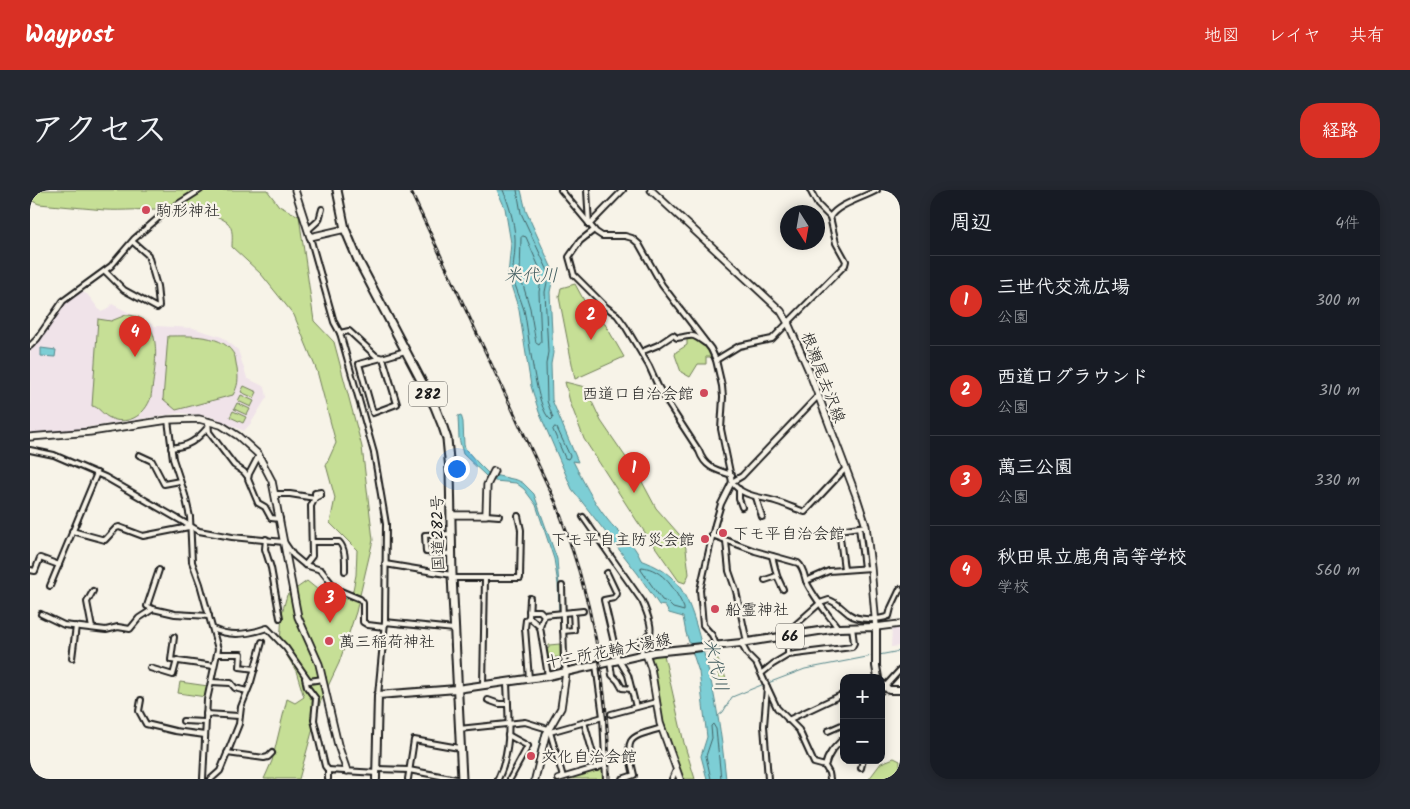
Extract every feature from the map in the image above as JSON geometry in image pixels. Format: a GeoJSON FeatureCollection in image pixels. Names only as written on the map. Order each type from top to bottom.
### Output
{"type":"FeatureCollection","features":[{"type":"Feature","properties":{"kind":"highway","name":"国道282号"},"geometry":{"type":"LineString","coordinates":[[337,190],[345,229],[358,260],[443,426],[447,440],[450,470],[451,554],[458,729],[462,779]]}},
{"type":"Feature","properties":{"kind":"main road","name":"十二所花輪大湯線"},"geometry":{"type":"LineString","coordinates":[[378,695],[484,686],[566,673],[654,652],[791,636],[838,628],[876,627]]}},
{"type":"Feature","properties":{"kind":"main road"},"geometry":{"type":"LineString","coordinates":[[876,627],[875,651],[877,674]]}},
{"type":"Feature","properties":{"kind":"main road"},"geometry":{"type":"LineString","coordinates":[[885,689],[900,690]]}},
{"type":"Feature","properties":{"kind":"main road"},"geometry":{"type":"LineString","coordinates":[[376,773],[378,695]]}},
{"type":"Feature","properties":{"kind":"street"},"geometry":{"type":"LineString","coordinates":[[30,346],[37,339],[63,301],[105,271],[134,239],[164,213],[200,190]]}},
{"type":"Feature","properties":{"kind":"street"},"geometry":{"type":"LineString","coordinates":[[295,190],[334,322],[340,333],[374,452],[386,524],[384,625],[378,695]]}},
{"type":"Feature","properties":{"kind":"street"},"geometry":{"type":"LineString","coordinates":[[561,190],[589,225],[602,236],[632,238],[639,244],[662,285],[708,346],[716,360],[724,397],[721,429],[732,475],[732,482],[721,504],[712,535],[700,590],[703,625],[712,635],[716,645]]}},
{"type":"Feature","properties":{"kind":"street"},"geometry":{"type":"LineString","coordinates":[[587,190],[589,225]]}},
{"type":"Feature","properties":{"kind":"street"},"geometry":{"type":"LineString","coordinates":[[589,225],[623,190]]}},
{"type":"Feature","properties":{"kind":"street","name":"根瀬尾去沢線"},"geometry":{"type":"LineString","coordinates":[[651,190],[781,311],[788,323],[857,498],[872,568],[876,627]]}},
{"type":"Feature","properties":{"kind":"street"},"geometry":{"type":"LineString","coordinates":[[716,360],[739,346],[772,339],[845,265],[846,261],[836,243],[830,217],[818,205],[810,190]]}},
{"type":"Feature","properties":{"kind":"street"},"geometry":{"type":"LineString","coordinates":[[862,190],[865,196]]}},
{"type":"Feature","properties":{"kind":"street"},"geometry":{"type":"LineString","coordinates":[[830,217],[833,212],[876,190]]}},
{"type":"Feature","properties":{"kind":"street"},"geometry":{"type":"LineString","coordinates":[[308,230],[318,220],[322,209]]}},
{"type":"Feature","properties":{"kind":"street"},"geometry":{"type":"LineString","coordinates":[[310,237],[345,229]]}},
{"type":"Feature","properties":{"kind":"street"},"geometry":{"type":"LineString","coordinates":[[594,230],[580,242],[569,257],[574,275],[606,307],[617,315],[641,352],[658,386],[699,451],[702,460],[708,467],[732,475]]}},
{"type":"Feature","properties":{"kind":"street"},"geometry":{"type":"LineString","coordinates":[[105,271],[124,290],[157,308],[159,295],[148,255],[133,242]]}},
{"type":"Feature","properties":{"kind":"street"},"geometry":{"type":"LineString","coordinates":[[340,333],[349,331],[376,356],[382,358]]}},
{"type":"Feature","properties":{"kind":"street"},"geometry":{"type":"LineString","coordinates":[[641,352],[673,336],[677,338],[689,334],[708,346]]}},
{"type":"Feature","properties":{"kind":"street"},"geometry":{"type":"LineString","coordinates":[[382,358],[397,404],[373,413],[359,364],[405,351]]}},
{"type":"Feature","properties":{"kind":"street"},"geometry":{"type":"LineString","coordinates":[[732,482],[742,476],[818,396]]}},
{"type":"Feature","properties":{"kind":"street"},"geometry":{"type":"LineString","coordinates":[[30,438],[182,419],[221,425],[238,436],[259,455],[272,481],[298,617],[319,664],[338,744],[348,771]]}},
{"type":"Feature","properties":{"kind":"street"},"geometry":{"type":"LineString","coordinates":[[168,420],[173,459],[190,517],[192,562],[218,649],[205,722],[206,779],[220,771],[239,724],[239,716],[262,642]]}},
{"type":"Feature","properties":{"kind":"street"},"geometry":{"type":"LineString","coordinates":[[171,448],[181,447],[196,440],[208,424]]}},
{"type":"Feature","properties":{"kind":"street"},"geometry":{"type":"LineString","coordinates":[[208,424],[209,432],[234,465],[248,477],[258,503],[265,507],[271,518],[280,520]]}},
{"type":"Feature","properties":{"kind":"street"},"geometry":{"type":"LineString","coordinates":[[30,450],[54,455],[126,488],[199,532],[284,542],[293,555],[305,565],[321,570],[336,589],[360,600],[363,604],[363,622],[368,625],[454,629]]}},
{"type":"Feature","properties":{"kind":"street"},"geometry":{"type":"LineString","coordinates":[[139,455],[152,461],[164,484],[180,481]]}},
{"type":"Feature","properties":{"kind":"street"},"geometry":{"type":"LineString","coordinates":[[248,477],[259,455]]}},
{"type":"Feature","properties":{"kind":"street"},"geometry":{"type":"LineString","coordinates":[[732,482],[736,488],[804,512],[845,469]]}},
{"type":"Feature","properties":{"kind":"street"},"geometry":{"type":"LineString","coordinates":[[486,515],[487,485],[494,473]]}},
{"type":"Feature","properties":{"kind":"street"},"geometry":{"type":"LineString","coordinates":[[50,586],[97,474]]}},
{"type":"Feature","properties":{"kind":"street"},"geometry":{"type":"LineString","coordinates":[[739,489],[739,499],[742,507]]}},
{"type":"Feature","properties":{"kind":"street"},"geometry":{"type":"LineString","coordinates":[[274,494],[290,494],[315,498],[311,506],[312,556],[305,565]]}},
{"type":"Feature","properties":{"kind":"street"},"geometry":{"type":"LineString","coordinates":[[756,496],[762,517]]}},
{"type":"Feature","properties":{"kind":"street"},"geometry":{"type":"LineString","coordinates":[[451,515],[498,516]]}},
{"type":"Feature","properties":{"kind":"street"},"geometry":{"type":"LineString","coordinates":[[386,564],[452,576],[520,578],[521,530],[518,516]]}},
{"type":"Feature","properties":{"kind":"street"},"geometry":{"type":"LineString","coordinates":[[583,517],[642,601],[647,612],[651,631],[650,635],[641,641],[644,655],[651,668],[662,728],[680,779]]}},
{"type":"Feature","properties":{"kind":"street"},"geometry":{"type":"LineString","coordinates":[[72,531],[105,540],[119,527],[143,536],[189,527]]}},
{"type":"Feature","properties":{"kind":"street"},"geometry":{"type":"LineString","coordinates":[[844,569],[839,530],[862,527],[864,568]]}},
{"type":"Feature","properties":{"kind":"street"},"geometry":{"type":"LineString","coordinates":[[451,534],[426,535],[426,552],[451,554]]}},
{"type":"Feature","properties":{"kind":"street"},"geometry":{"type":"LineString","coordinates":[[712,535],[798,563],[801,566],[806,581],[838,628]]}},
{"type":"Feature","properties":{"kind":"street"},"geometry":{"type":"LineString","coordinates":[[266,539],[265,548],[271,568],[280,618]]}},
{"type":"Feature","properties":{"kind":"street"},"geometry":{"type":"LineString","coordinates":[[726,541],[729,570],[743,618],[744,642],[747,654],[762,673],[777,708],[798,730],[814,763],[824,766],[829,773],[830,779]]}},
{"type":"Feature","properties":{"kind":"street"},"geometry":{"type":"LineString","coordinates":[[312,542],[339,542],[342,545],[345,558],[345,571]]}},
{"type":"Feature","properties":{"kind":"street"},"geometry":{"type":"LineString","coordinates":[[772,556],[777,576],[783,589]]}},
{"type":"Feature","properties":{"kind":"street"},"geometry":{"type":"LineString","coordinates":[[30,570],[35,571],[40,558],[59,565]]}},
{"type":"Feature","properties":{"kind":"street"},"geometry":{"type":"LineString","coordinates":[[806,581],[829,571],[872,568]]}},
{"type":"Feature","properties":{"kind":"street"},"geometry":{"type":"LineString","coordinates":[[159,570],[147,606],[175,614],[209,616]]}},
{"type":"Feature","properties":{"kind":"street"},"geometry":{"type":"LineString","coordinates":[[607,573],[617,594],[614,598],[604,600],[618,660],[628,675],[636,707]]}},
{"type":"Feature","properties":{"kind":"street"},"geometry":{"type":"LineString","coordinates":[[764,580],[777,576]]}},
{"type":"Feature","properties":{"kind":"street"},"geometry":{"type":"LineString","coordinates":[[484,686],[485,578]]}},
{"type":"Feature","properties":{"kind":"street"},"geometry":{"type":"LineString","coordinates":[[534,779],[538,771],[544,738],[561,708],[566,673],[560,613],[562,586]]}},
{"type":"Feature","properties":{"kind":"street"},"geometry":{"type":"LineString","coordinates":[[889,626],[891,608],[900,590]]}},
{"type":"Feature","properties":{"kind":"street"},"geometry":{"type":"LineString","coordinates":[[92,628],[87,602],[93,591]]}},
{"type":"Feature","properties":{"kind":"street"},"geometry":{"type":"LineString","coordinates":[[529,679],[525,628],[526,620],[529,617],[530,598]]}},
{"type":"Feature","properties":{"kind":"street"},"geometry":{"type":"LineString","coordinates":[[788,655],[792,628],[820,603],[829,600],[837,603],[850,615],[858,618],[889,616]]}},
{"type":"Feature","properties":{"kind":"street"},"geometry":{"type":"LineString","coordinates":[[41,614],[64,625],[106,630],[118,627],[130,629],[139,618],[153,609]]}},
{"type":"Feature","properties":{"kind":"street"},"geometry":{"type":"LineString","coordinates":[[529,611],[540,611],[544,615],[583,611]]}},
{"type":"Feature","properties":{"kind":"street"},"geometry":{"type":"LineString","coordinates":[[563,630],[574,630],[573,612]]}},
{"type":"Feature","properties":{"kind":"street"},"geometry":{"type":"LineString","coordinates":[[544,615],[540,627],[548,676]]}},
{"type":"Feature","properties":{"kind":"street"},"geometry":{"type":"LineString","coordinates":[[529,617],[540,627]]}},
{"type":"Feature","properties":{"kind":"street"},"geometry":{"type":"LineString","coordinates":[[876,627],[900,624]]}},
{"type":"Feature","properties":{"kind":"street"},"geometry":{"type":"LineString","coordinates":[[72,658],[76,626]]}},
{"type":"Feature","properties":{"kind":"street"},"geometry":{"type":"LineString","coordinates":[[762,673],[788,655],[852,646],[854,643],[852,627]]}},
{"type":"Feature","properties":{"kind":"street"},"geometry":{"type":"LineString","coordinates":[[213,629],[223,634],[256,632],[267,628],[286,648],[309,681],[323,679]]}},
{"type":"Feature","properties":{"kind":"street"},"geometry":{"type":"LineString","coordinates":[[174,637],[171,660],[214,666]]}},
{"type":"Feature","properties":{"kind":"street"},"geometry":{"type":"LineString","coordinates":[[216,654],[241,654],[240,667],[255,669]]}},
{"type":"Feature","properties":{"kind":"street"},"geometry":{"type":"LineString","coordinates":[[150,668],[174,675],[177,660]]}},
{"type":"Feature","properties":{"kind":"street"},"geometry":{"type":"LineString","coordinates":[[610,662],[612,675],[622,688],[631,689]]}},
{"type":"Feature","properties":{"kind":"street"},"geometry":{"type":"LineString","coordinates":[[596,665],[604,717],[606,779]]}},
{"type":"Feature","properties":{"kind":"street"},"geometry":{"type":"LineString","coordinates":[[885,685],[900,670]]}},
{"type":"Feature","properties":{"kind":"street"},"geometry":{"type":"LineString","coordinates":[[304,673],[307,687],[316,699],[314,720],[325,766],[328,770],[328,779]]}},
{"type":"Feature","properties":{"kind":"street"},"geometry":{"type":"LineString","coordinates":[[211,682],[231,683],[235,688],[247,691]]}},
{"type":"Feature","properties":{"kind":"street"},"geometry":{"type":"LineString","coordinates":[[498,779],[502,772],[508,736],[507,682]]}},
{"type":"Feature","properties":{"kind":"street"},"geometry":{"type":"LineString","coordinates":[[767,687],[764,726],[768,779]]}},
{"type":"Feature","properties":{"kind":"street"},"geometry":{"type":"LineString","coordinates":[[788,720],[840,696]]}},
{"type":"Feature","properties":{"kind":"street"},"geometry":{"type":"LineString","coordinates":[[141,700],[139,710],[146,724],[175,731],[205,735]]}},
{"type":"Feature","properties":{"kind":"street"},"geometry":{"type":"LineString","coordinates":[[488,700],[499,704],[508,704]]}},
{"type":"Feature","properties":{"kind":"street"},"geometry":{"type":"LineString","coordinates":[[611,714],[656,702]]}},
{"type":"Feature","properties":{"kind":"street"},"geometry":{"type":"LineString","coordinates":[[206,714],[239,716]]}},
{"type":"Feature","properties":{"kind":"street"},"geometry":{"type":"LineString","coordinates":[[458,729],[525,722],[549,731],[604,717]]}},
{"type":"Feature","properties":{"kind":"street"},"geometry":{"type":"LineString","coordinates":[[183,721],[205,722]]}},
{"type":"Feature","properties":{"kind":"street"},"geometry":{"type":"LineString","coordinates":[[584,722],[597,768]]}},
{"type":"Feature","properties":{"kind":"street"},"geometry":{"type":"LineString","coordinates":[[828,731],[840,726]]}},
{"type":"Feature","properties":{"kind":"street"},"geometry":{"type":"LineString","coordinates":[[622,779],[634,774],[628,751],[632,738],[662,728]]}},
{"type":"Feature","properties":{"kind":"street"},"geometry":{"type":"LineString","coordinates":[[549,731],[563,777]]}},
{"type":"Feature","properties":{"kind":"street"},"geometry":{"type":"LineString","coordinates":[[508,736],[528,746],[510,779]]}},
{"type":"Feature","properties":{"kind":"street"},"geometry":{"type":"LineString","coordinates":[[408,779],[414,740],[459,748]]}},
{"type":"Feature","properties":{"kind":"street"},"geometry":{"type":"LineString","coordinates":[[824,766],[830,751],[840,742]]}},
{"type":"Feature","properties":{"kind":"street"},"geometry":{"type":"LineString","coordinates":[[227,753],[264,758],[272,753]]}},
{"type":"Feature","properties":{"kind":"street"},"geometry":{"type":"LineString","coordinates":[[861,768],[862,764]]}},
{"type":"Feature","properties":{"kind":"street"},"geometry":{"type":"LineString","coordinates":[[558,779],[605,765]]}},
{"type":"Feature","properties":{"kind":"street"},"geometry":{"type":"LineString","coordinates":[[328,770],[376,773],[410,770],[456,779]]}},
{"type":"Feature","properties":{"kind":"street"},"geometry":{"type":"LineString","coordinates":[[672,779],[676,770]]}},
{"type":"Feature","properties":{"kind":"shaded area"},"geometry":{"type":"Polygon","coordinates":[[[81,291],[88,295],[101,312],[112,304],[155,326],[193,328],[222,337],[238,350],[247,378],[265,387],[267,397],[251,423],[244,431],[215,418],[180,413],[70,430],[30,434],[30,350],[63,304],[81,291]]]}},
{"type":"Feature","properties":{"kind":"shaded area"},"geometry":{"type":"Polygon","coordinates":[[[900,628],[900,646],[891,647],[892,629],[900,628]]]}},
{"type":"Feature","properties":{"kind":"green space"},"geometry":{"type":"Polygon","coordinates":[[[30,190],[267,190],[279,206],[299,216],[314,321],[334,342],[362,447],[373,540],[356,612],[339,663],[320,703],[299,779],[264,779],[272,761],[287,699],[295,703],[304,697],[296,671],[280,644],[282,613],[287,595],[307,581],[323,594],[351,600],[356,575],[357,550],[330,523],[335,498],[326,465],[336,443],[317,371],[294,315],[261,274],[232,247],[231,227],[227,222],[215,216],[185,210],[105,210],[39,204],[30,200],[30,190]]]}},
{"type":"Feature","properties":{"kind":"green space"},"geometry":{"type":"Polygon","coordinates":[[[575,284],[593,317],[605,324],[624,357],[575,379],[559,297],[561,288],[575,284]]]}},
{"type":"Feature","properties":{"kind":"green space"},"geometry":{"type":"Polygon","coordinates":[[[126,315],[139,317],[148,324],[153,334],[155,360],[151,397],[148,404],[134,418],[121,421],[108,417],[92,406],[98,319],[111,321],[126,315]]]}},
{"type":"Feature","properties":{"kind":"green space"},"geometry":{"type":"Polygon","coordinates":[[[168,336],[206,338],[224,344],[230,349],[235,357],[238,376],[233,395],[176,410],[163,399],[168,336]]]}},
{"type":"Feature","properties":{"kind":"green space"},"geometry":{"type":"Polygon","coordinates":[[[687,336],[703,342],[713,357],[706,357],[706,364],[698,364],[690,377],[681,372],[675,355],[676,352],[687,345],[687,336]]]}},
{"type":"Feature","properties":{"kind":"green space"},"geometry":{"type":"Polygon","coordinates":[[[565,382],[585,387],[601,421],[640,478],[656,508],[685,541],[689,574],[685,583],[679,581],[637,521],[584,439],[570,402],[565,382]]]}},
{"type":"Feature","properties":{"kind":"green space"},"geometry":{"type":"Polygon","coordinates":[[[244,386],[257,392],[254,398],[241,392],[244,386]]]}},
{"type":"Feature","properties":{"kind":"green space"},"geometry":{"type":"Polygon","coordinates":[[[241,395],[254,401],[251,407],[238,401],[241,395]]]}},
{"type":"Feature","properties":{"kind":"green space"},"geometry":{"type":"Polygon","coordinates":[[[237,403],[250,409],[247,415],[234,409],[237,403]]]}},
{"type":"Feature","properties":{"kind":"green space"},"geometry":{"type":"Polygon","coordinates":[[[233,411],[246,417],[243,423],[230,417],[233,411]]]}},
{"type":"Feature","properties":{"kind":"green space"},"geometry":{"type":"Polygon","coordinates":[[[560,644],[560,657],[547,658],[546,649],[549,648],[549,645],[560,644]]]}},
{"type":"Feature","properties":{"kind":"green space"},"geometry":{"type":"Polygon","coordinates":[[[664,655],[684,743],[695,779],[682,779],[661,715],[651,659],[653,656],[664,655]]]}},
{"type":"Feature","properties":{"kind":"green space"},"geometry":{"type":"Polygon","coordinates":[[[715,658],[717,658],[729,685],[726,690],[718,675],[715,658]]]}},
{"type":"Feature","properties":{"kind":"green space"},"geometry":{"type":"Polygon","coordinates":[[[180,682],[208,686],[206,697],[178,693],[180,682]]]}},
{"type":"Feature","properties":{"kind":"green space"},"geometry":{"type":"Polygon","coordinates":[[[894,758],[900,761],[900,779],[869,779],[880,764],[885,764],[885,761],[894,758]]]}},
{"type":"Feature","properties":{"kind":"green space"},"geometry":{"type":"Polygon","coordinates":[[[604,767],[604,779],[564,779],[604,767]]]}},
{"type":"Feature","properties":{"kind":"water","name":"米代川"},"geometry":{"type":"Polygon","coordinates":[[[497,190],[521,190],[526,211],[554,273],[550,292],[553,353],[551,364],[552,400],[578,462],[573,461],[584,483],[607,519],[630,542],[641,560],[669,575],[685,595],[695,622],[714,694],[726,779],[707,779],[701,756],[707,737],[699,672],[686,633],[683,617],[669,613],[665,606],[659,605],[638,574],[572,489],[539,412],[531,386],[519,310],[508,276],[511,243],[505,208],[497,190]]]}},
{"type":"Feature","properties":{"kind":"water"},"geometry":{"type":"Polygon","coordinates":[[[41,348],[56,350],[55,357],[41,356],[41,348]]]}},
{"type":"Feature","properties":{"kind":"water"},"geometry":{"type":"Polygon","coordinates":[[[461,415],[466,450],[489,474],[517,480],[534,494],[557,559],[561,612],[559,612],[558,584],[554,559],[536,505],[524,489],[516,483],[495,481],[486,476],[463,454],[459,438],[458,416],[461,415]]]}},
{"type":"Feature","properties":{"kind":"waterway"},"geometry":{"type":"LineString","coordinates":[[560,615],[562,669]]}},
{"type":"Feature","properties":{"kind":"waterway"},"geometry":{"type":"LineString","coordinates":[[879,655],[900,651]]}},
{"type":"Feature","properties":{"kind":"waterway"},"geometry":{"type":"LineString","coordinates":[[768,683],[805,669],[872,656]]}},
{"type":"Feature","properties":{"kind":"waterway"},"geometry":{"type":"LineString","coordinates":[[558,706],[561,680]]}},
{"type":"Feature","properties":{"kind":"waterway"},"geometry":{"type":"LineString","coordinates":[[718,716],[723,712],[732,697],[764,684]]}},
{"type":"Feature","properties":{"kind":"waterway"},"geometry":{"type":"LineString","coordinates":[[545,727],[549,722]]}},
{"type":"Feature","properties":{"kind":"waterway"},"geometry":{"type":"LineString","coordinates":[[541,737],[543,730]]}},
{"type":"Feature","properties":{"kind":"waterway"},"geometry":{"type":"LineString","coordinates":[[539,745],[540,740]]}},
{"type":"Feature","properties":{"kind":"waterway"},"geometry":{"type":"LineString","coordinates":[[537,753],[539,747]]}},
{"type":"Feature","properties":{"kind":"waterway"},"geometry":{"type":"LineString","coordinates":[[531,779],[535,767]]}},
{"type":"Feature","properties":{"kind":"railway"},"geometry":{"type":"LineString","coordinates":[[410,190],[556,503],[568,537],[579,571],[596,639],[606,708],[609,779]]}},
{"type":"Feature","properties":{"kind":"place","name":"駒形神社"},"geometry":{"type":"Point","coordinates":[146,210]}},
{"type":"Feature","properties":{"kind":"place","name":"西道口グラウンド"},"geometry":{"type":"Point","coordinates":[591,340]}},
{"type":"Feature","properties":{"kind":"place","name":"秋田県立鹿角高等学校"},"geometry":{"type":"Point","coordinates":[135,357]}},
{"type":"Feature","properties":{"kind":"place","name":"西道口自治会館"},"geometry":{"type":"Point","coordinates":[704,393]}},
{"type":"Feature","properties":{"kind":"place","name":"三世代交流広場"},"geometry":{"type":"Point","coordinates":[634,493]}},
{"type":"Feature","properties":{"kind":"place","name":"下モ平自治会館"},"geometry":{"type":"Point","coordinates":[723,533]}},
{"type":"Feature","properties":{"kind":"place","name":"下モ平自主防災会館"},"geometry":{"type":"Point","coordinates":[705,539]}},
{"type":"Feature","properties":{"kind":"place","name":"船霊神社"},"geometry":{"type":"Point","coordinates":[715,609]}},
{"type":"Feature","properties":{"kind":"place","name":"萬三公園"},"geometry":{"type":"Point","coordinates":[330,623]}},
{"type":"Feature","properties":{"kind":"place","name":"萬三稲荷神社"},"geometry":{"type":"Point","coordinates":[329,641]}},
{"type":"Feature","properties":{"kind":"place","name":"文化自治会館"},"geometry":{"type":"Point","coordinates":[531,756]}}]}
